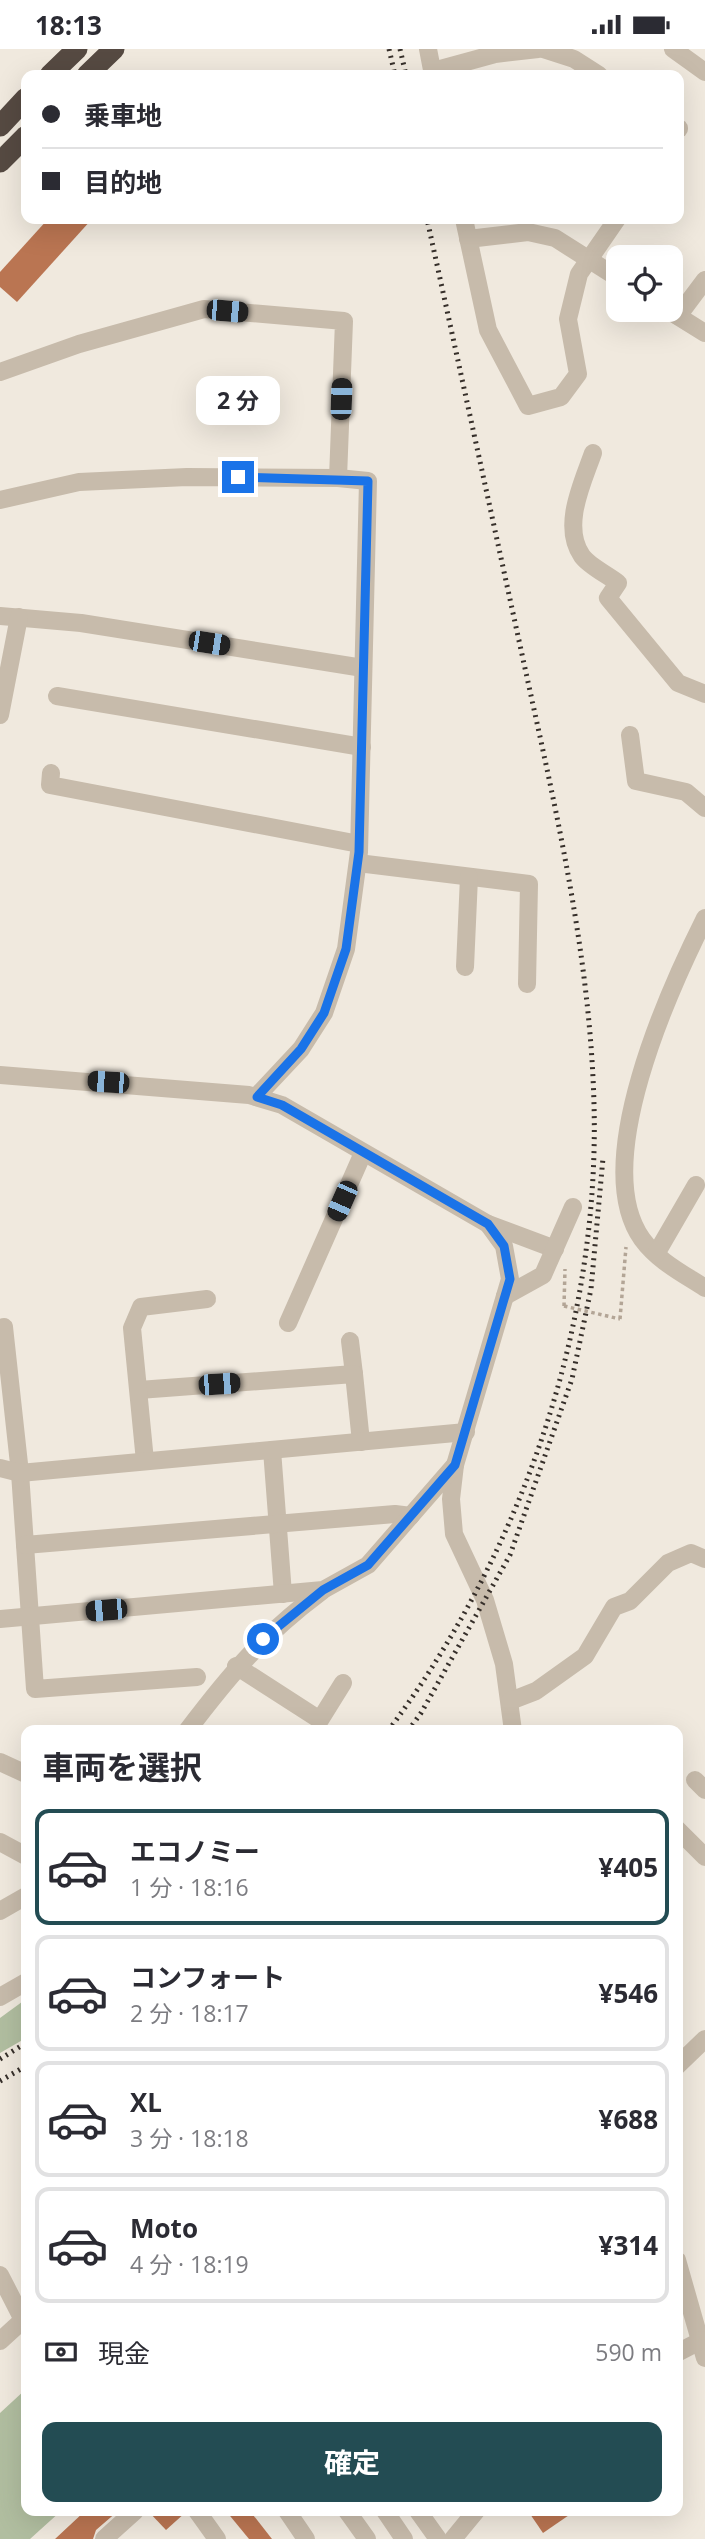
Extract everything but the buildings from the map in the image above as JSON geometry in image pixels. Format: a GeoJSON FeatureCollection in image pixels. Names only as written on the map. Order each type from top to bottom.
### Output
{"type":"FeatureCollection","features":[{"type":"Feature","properties":{"kind":"highway"},"geometry":{"type":"LineString","coordinates":[[55,70],[77,49]]}},
{"type":"Feature","properties":{"kind":"highway"},"geometry":{"type":"LineString","coordinates":[[92,70],[114,49]]}},
{"type":"Feature","properties":{"kind":"highway"},"geometry":{"type":"LineString","coordinates":[[0,126],[21,104]]}},
{"type":"Feature","properties":{"kind":"highway"},"geometry":{"type":"LineString","coordinates":[[0,162],[21,141]]}},
{"type":"Feature","properties":{"kind":"street"},"geometry":{"type":"LineString","coordinates":[[428,49],[432,70]]}},
{"type":"Feature","properties":{"kind":"street"},"geometry":{"type":"LineString","coordinates":[[443,70],[495,54],[540,49],[574,58],[592,70]]}},
{"type":"Feature","properties":{"kind":"street"},"geometry":{"type":"LineString","coordinates":[[673,49],[705,72]]}},
{"type":"Feature","properties":{"kind":"street"},"geometry":{"type":"LineString","coordinates":[[465,224],[488,330],[528,406],[561,397],[578,374],[568,319],[579,274],[614,224]]}},
{"type":"Feature","properties":{"kind":"street"},"geometry":{"type":"LineString","coordinates":[[468,239],[528,232],[555,238],[606,271]]}},
{"type":"Feature","properties":{"kind":"street"},"geometry":{"type":"LineString","coordinates":[[683,303],[705,280]]}},
{"type":"Feature","properties":{"kind":"street"},"geometry":{"type":"LineString","coordinates":[[0,372],[79,344],[204,309],[344,321],[338,478]]}},
{"type":"Feature","properties":{"kind":"street"},"geometry":{"type":"LineString","coordinates":[[683,319],[705,333]]}},
{"type":"Feature","properties":{"kind":"street"},"geometry":{"type":"LineString","coordinates":[[593,453],[576,500],[574,531],[582,556],[618,583],[608,598],[678,683],[705,694]]}},
{"type":"Feature","properties":{"kind":"street"},"geometry":{"type":"LineString","coordinates":[[0,500],[79,482],[187,477],[338,478],[368,481],[359,844],[346,949],[324,1013],[301,1049],[257,1097]]}},
{"type":"Feature","properties":{"kind":"street"},"geometry":{"type":"LineString","coordinates":[[0,616],[81,623],[363,668]]}},
{"type":"Feature","properties":{"kind":"street"},"geometry":{"type":"LineString","coordinates":[[0,715],[19,617]]}},
{"type":"Feature","properties":{"kind":"street"},"geometry":{"type":"LineString","coordinates":[[57,696],[362,747]]}},
{"type":"Feature","properties":{"kind":"street"},"geometry":{"type":"LineString","coordinates":[[630,735],[636,781],[686,792],[705,807]]}},
{"type":"Feature","properties":{"kind":"street"},"geometry":{"type":"LineString","coordinates":[[51,773],[50,785],[359,844]]}},
{"type":"Feature","properties":{"kind":"street"},"geometry":{"type":"LineString","coordinates":[[358,863],[529,884],[527,984]]}},
{"type":"Feature","properties":{"kind":"street"},"geometry":{"type":"LineString","coordinates":[[466,967],[469,877]]}},
{"type":"Feature","properties":{"kind":"street"},"geometry":{"type":"LineString","coordinates":[[705,918],[699,948],[649,1042],[636,1088],[625,1185],[631,1218],[642,1238],[656,1254],[705,1288]]}},
{"type":"Feature","properties":{"kind":"street"},"geometry":{"type":"LineString","coordinates":[[0,1075],[163,1086],[257,1097],[282,1105],[488,1224],[560,1254]]}},
{"type":"Feature","properties":{"kind":"street"},"geometry":{"type":"LineString","coordinates":[[288,1323],[363,1153]]}},
{"type":"Feature","properties":{"kind":"street"},"geometry":{"type":"LineString","coordinates":[[656,1254],[696,1185]]}},
{"type":"Feature","properties":{"kind":"street"},"geometry":{"type":"LineString","coordinates":[[505,1296],[543,1275],[560,1254],[573,1207]]}},
{"type":"Feature","properties":{"kind":"street"},"geometry":{"type":"LineString","coordinates":[[488,1224],[504,1246],[510,1279],[455,1465],[451,1499],[454,1534],[485,1600],[504,1664],[512,1725]]}},
{"type":"Feature","properties":{"kind":"street"},"geometry":{"type":"LineString","coordinates":[[145,1461],[132,1328],[141,1307],[207,1299]]}},
{"type":"Feature","properties":{"kind":"street"},"geometry":{"type":"LineString","coordinates":[[0,1328],[4,1327],[20,1472],[35,1689],[197,1677]]}},
{"type":"Feature","properties":{"kind":"street"},"geometry":{"type":"LineString","coordinates":[[350,1341],[361,1442]]}},
{"type":"Feature","properties":{"kind":"street"},"geometry":{"type":"LineString","coordinates":[[139,1390],[354,1374]]}},
{"type":"Feature","properties":{"kind":"street"},"geometry":{"type":"LineString","coordinates":[[0,1468],[20,1472],[466,1432]]}},
{"type":"Feature","properties":{"kind":"street"},"geometry":{"type":"LineString","coordinates":[[272,1450],[283,1594]]}},
{"type":"Feature","properties":{"kind":"street"},"geometry":{"type":"LineString","coordinates":[[192,1725],[236,1667],[276,1626],[323,1590],[368,1565],[455,1465]]}},
{"type":"Feature","properties":{"kind":"street"},"geometry":{"type":"LineString","coordinates":[[25,1545],[394,1514],[411,1516]]}},
{"type":"Feature","properties":{"kind":"street"},"geometry":{"type":"LineString","coordinates":[[510,1701],[536,1691],[585,1656],[614,1607],[630,1601],[668,1563],[691,1553],[705,1559]]}},
{"type":"Feature","properties":{"kind":"street"},"geometry":{"type":"LineString","coordinates":[[0,1619],[323,1590]]}},
{"type":"Feature","properties":{"kind":"street"},"geometry":{"type":"LineString","coordinates":[[236,1667],[320,1720],[343,1683]]}},
{"type":"Feature","properties":{"kind":"street"},"geometry":{"type":"LineString","coordinates":[[0,1762],[21,1772]]}},
{"type":"Feature","properties":{"kind":"street"},"geometry":{"type":"LineString","coordinates":[[683,1835],[705,1857]]}},
{"type":"Feature","properties":{"kind":"street"},"geometry":{"type":"LineString","coordinates":[[0,1911],[21,1899]]}},
{"type":"Feature","properties":{"kind":"street"},"geometry":{"type":"LineString","coordinates":[[0,1997],[21,1985]]}},
{"type":"Feature","properties":{"kind":"street"},"geometry":{"type":"LineString","coordinates":[[683,2060],[705,2039]]}},
{"type":"Feature","properties":{"kind":"street"},"geometry":{"type":"LineString","coordinates":[[0,2275],[21,2317]]}},
{"type":"Feature","properties":{"kind":"street"},"geometry":{"type":"LineString","coordinates":[[683,2280],[704,2350],[683,2352]]}},
{"type":"Feature","properties":{"kind":"street"},"geometry":{"type":"LineString","coordinates":[[0,2341],[21,2323]]}},
{"type":"Feature","properties":{"kind":"street"},"geometry":{"type":"LineString","coordinates":[[104,2539],[129,2516]]}},
{"type":"Feature","properties":{"kind":"street"},"geometry":{"type":"LineString","coordinates":[[201,2516],[217,2539]]}},
{"type":"Feature","properties":{"kind":"street"},"geometry":{"type":"LineString","coordinates":[[290,2516],[306,2539]]}},
{"type":"Feature","properties":{"kind":"street"},"geometry":{"type":"LineString","coordinates":[[351,2516],[367,2539]]}},
{"type":"Feature","properties":{"kind":"street"},"geometry":{"type":"LineString","coordinates":[[388,2516],[404,2539]]}},
{"type":"Feature","properties":{"kind":"street"},"geometry":{"type":"LineString","coordinates":[[422,2516],[438,2539]]}},
{"type":"Feature","properties":{"kind":"street"},"geometry":{"type":"LineString","coordinates":[[453,2539],[472,2516]]}},
{"type":"Feature","properties":{"kind":"path"},"geometry":{"type":"LineString","coordinates":[[560,1254],[564,1306],[620,1319],[626,1259]]}},
{"type":"Feature","properties":{"kind":"green space"},"geometry":{"type":"Polygon","coordinates":[[[21,2003],[21,2041],[0,2053],[0,2018],[21,2003]]]}},
{"type":"Feature","properties":{"kind":"green space"},"geometry":{"type":"Polygon","coordinates":[[[21,2394],[21,2516],[55,2516],[30,2539],[0,2539],[0,2413],[21,2394]]]}},
{"type":"Feature","properties":{"kind":"railway"},"geometry":{"type":"LineString","coordinates":[[389,49],[394,70]]}},
{"type":"Feature","properties":{"kind":"railway"},"geometry":{"type":"LineString","coordinates":[[400,49],[405,70]]}},
{"type":"Feature","properties":{"kind":"railway"},"geometry":{"type":"LineString","coordinates":[[392,1725],[435,1662],[477,1589],[513,1513],[543,1435],[567,1354],[583,1271],[592,1188],[594,1104],[591,1048],[586,991],[569,880],[428,224]]}},
{"type":"Feature","properties":{"kind":"railway"},"geometry":{"type":"LineString","coordinates":[[412,1725],[510,1555],[572,1379],[591,1289],[603,1158]]}},
{"type":"Feature","properties":{"kind":"railway"},"geometry":{"type":"LineString","coordinates":[[0,2059],[21,2046]]}},
{"type":"Feature","properties":{"kind":"railway"},"geometry":{"type":"LineString","coordinates":[[0,2081],[21,2069]]}},
{"type":"Feature","properties":{"kind":"route"},"geometry":{"type":"LineString","coordinates":[[238,477],[368,481],[359,852],[346,949],[324,1013],[301,1049],[257,1097],[282,1105],[488,1224],[504,1246],[510,1279],[455,1465],[368,1565],[323,1590],[263,1639]]}}]}
